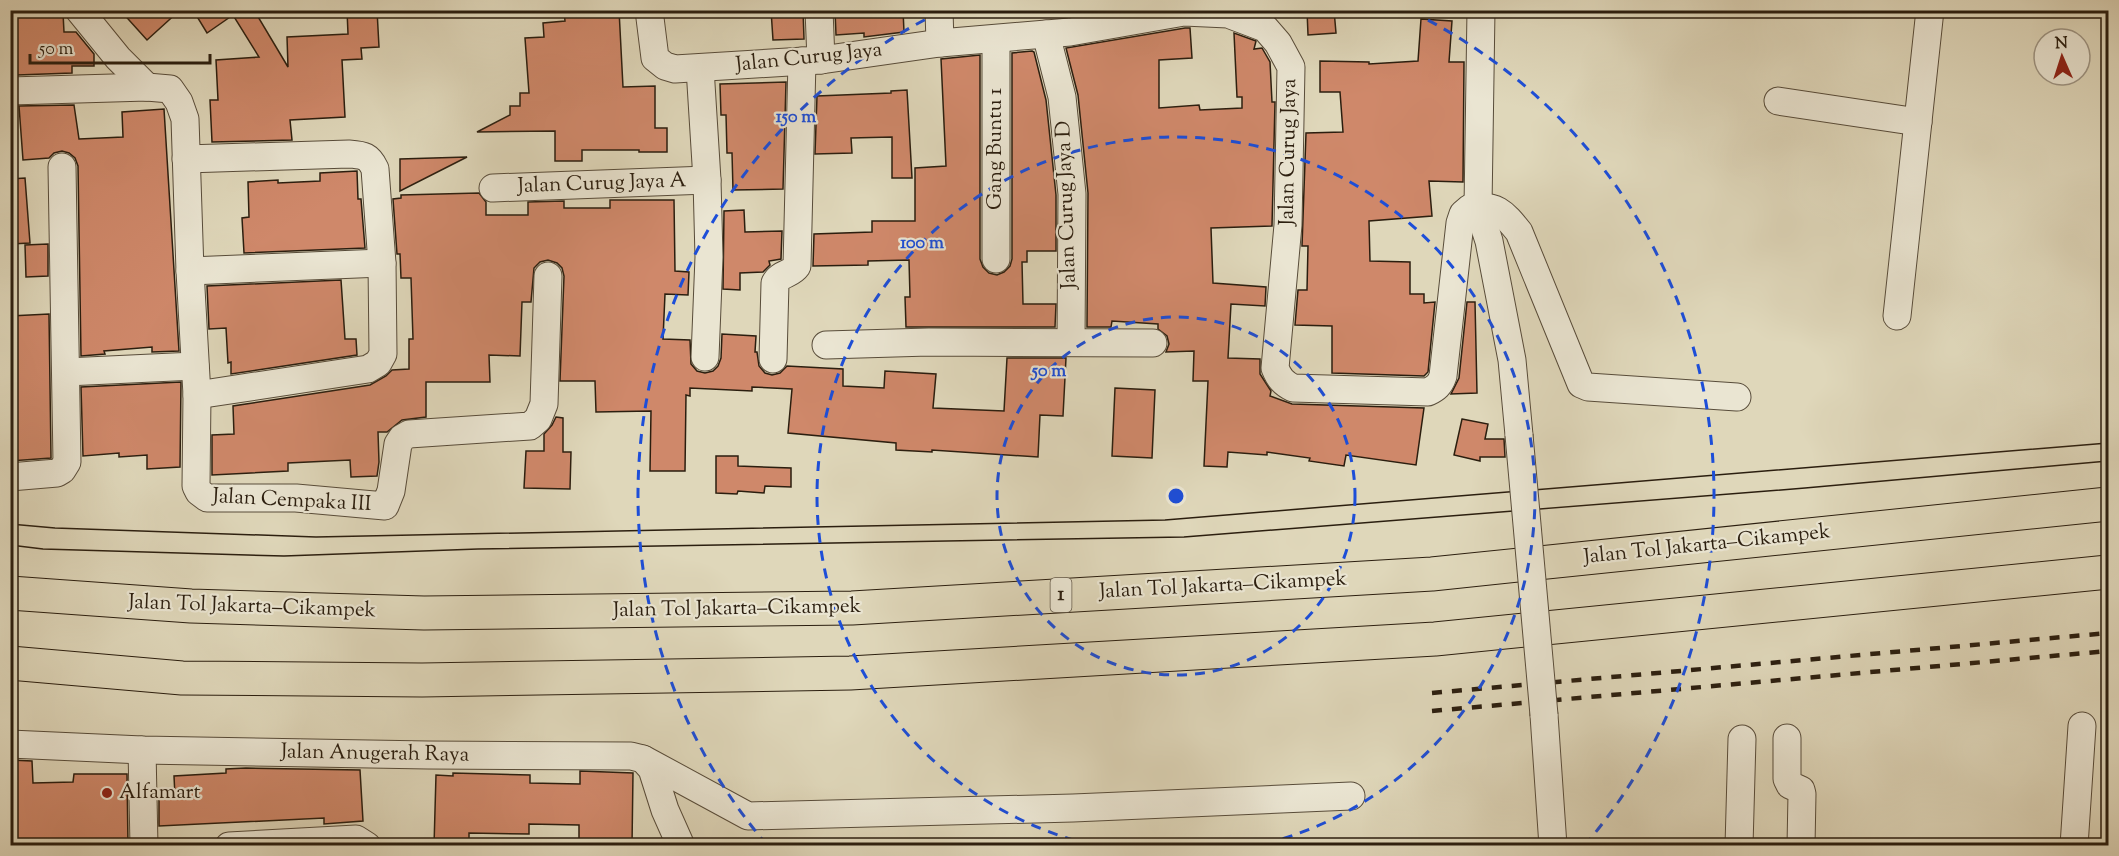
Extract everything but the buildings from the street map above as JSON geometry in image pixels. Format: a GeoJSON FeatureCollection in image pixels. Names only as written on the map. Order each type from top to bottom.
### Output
{"type":"FeatureCollection","features":[{"type":"Feature","properties":{"kind":"highway","name":"Jalan Tol Jakarta–Cikampek"},"geometry":{"type":"LineString","coordinates":[[10,593],[191,606],[424,613],[852,608],[1432,574],[2109,504]]}},
{"type":"Feature","properties":{"kind":"highway"},"geometry":{"type":"LineString","coordinates":[[10,663],[206,678],[422,680],[850,673],[1435,639],[2109,572]]}},
{"type":"Feature","properties":{"kind":"street","name":"Jalan Cempaka III"},"geometry":{"type":"LineString","coordinates":[[79,10],[118,58],[147,87],[170,89],[179,102],[185,119],[197,396],[196,486],[202,495],[213,499],[296,498],[385,506],[392,491],[398,444],[409,434],[530,426],[538,419],[544,404],[548,276]]}},
{"type":"Feature","properties":{"kind":"street","name":"Jalan Curug Jaya"},"geometry":{"type":"LineString","coordinates":[[650,10],[655,58],[658,62],[675,69],[811,61],[940,43],[996,39],[1061,25],[1184,12],[1228,14],[1265,28],[1278,43],[1291,67],[1288,225],[1275,368],[1284,384],[1293,388],[1428,392],[1436,388],[1441,383],[1443,375],[1460,223],[1463,214],[1470,208],[1478,207]]}},
{"type":"Feature","properties":{"kind":"street"},"geometry":{"type":"LineString","coordinates":[[773,358],[775,283],[780,276],[797,266],[811,61],[819,10]]}},
{"type":"Feature","properties":{"kind":"street"},"geometry":{"type":"LineString","coordinates":[[939,10],[940,43]]}},
{"type":"Feature","properties":{"kind":"street"},"geometry":{"type":"LineString","coordinates":[[1481,10],[1478,207],[1489,241],[1512,360],[1544,715],[1553,846]]}},
{"type":"Feature","properties":{"kind":"street"},"geometry":{"type":"LineString","coordinates":[[1898,316],[1930,10]]}},
{"type":"Feature","properties":{"kind":"street","name":"Jalan Curug Jaya D"},"geometry":{"type":"LineString","coordinates":[[1061,25],[1062,97],[1072,194],[1071,342]]}},
{"type":"Feature","properties":{"kind":"street","name":"Gang Buntu 1"},"geometry":{"type":"LineString","coordinates":[[996,39],[996,260]]}},
{"type":"Feature","properties":{"kind":"street","name":"Jalan Curug Jaya A"},"geometry":{"type":"LineString","coordinates":[[493,188],[707,180],[700,68]]}},
{"type":"Feature","properties":{"kind":"street"},"geometry":{"type":"LineString","coordinates":[[10,91],[147,87]]}},
{"type":"Feature","properties":{"kind":"street"},"geometry":{"type":"LineString","coordinates":[[1778,101],[1918,122]]}},
{"type":"Feature","properties":{"kind":"street"},"geometry":{"type":"LineString","coordinates":[[186,159],[349,154],[370,158],[375,169],[382,263],[383,354],[378,363],[368,369],[197,396]]}},
{"type":"Feature","properties":{"kind":"street"},"geometry":{"type":"LineString","coordinates":[[10,477],[57,473],[67,462],[62,167]]}},
{"type":"Feature","properties":{"kind":"street"},"geometry":{"type":"LineString","coordinates":[[705,357],[709,257],[707,180]]}},
{"type":"Feature","properties":{"kind":"street"},"geometry":{"type":"LineString","coordinates":[[1478,207],[1492,207],[1506,216],[1519,232],[1581,384],[1588,387],[1737,397]]}},
{"type":"Feature","properties":{"kind":"street"},"geometry":{"type":"LineString","coordinates":[[190,271],[382,263]]}},
{"type":"Feature","properties":{"kind":"street"},"geometry":{"type":"LineString","coordinates":[[826,345],[1153,343]]}},
{"type":"Feature","properties":{"kind":"street"},"geometry":{"type":"LineString","coordinates":[[66,372],[195,366]]}},
{"type":"Feature","properties":{"kind":"street"},"geometry":{"type":"LineString","coordinates":[[2074,846],[2082,726]]}},
{"type":"Feature","properties":{"kind":"street"},"geometry":{"type":"LineString","coordinates":[[1787,738],[1787,779],[1790,785],[1801,790],[1802,794],[1801,846]]}},
{"type":"Feature","properties":{"kind":"street"},"geometry":{"type":"LineString","coordinates":[[1738,846],[1742,739]]}},
{"type":"Feature","properties":{"kind":"street","name":"Jalan Anugerah Raya"},"geometry":{"type":"LineString","coordinates":[[10,744],[142,750],[631,756],[643,759]]}},
{"type":"Feature","properties":{"kind":"street"},"geometry":{"type":"LineString","coordinates":[[142,750],[144,846]]}},
{"type":"Feature","properties":{"kind":"street"},"geometry":{"type":"LineString","coordinates":[[643,759],[748,816],[1073,808],[1351,796]]}},
{"type":"Feature","properties":{"kind":"street"},"geometry":{"type":"LineString","coordinates":[[643,759],[652,769],[665,810],[681,846]]}},
{"type":"Feature","properties":{"kind":"street"},"geometry":{"type":"LineString","coordinates":[[229,846],[356,839],[367,846]]}},
{"type":"Feature","properties":{"kind":"tram line"},"geometry":{"type":"LineString","coordinates":[[10,524],[55,528],[316,537],[1165,520],[2108,443]]}},
{"type":"Feature","properties":{"kind":"tram line"},"geometry":{"type":"LineString","coordinates":[[10,545],[43,549],[284,556],[478,549],[1184,537],[1805,488],[2108,461]]}},
{"type":"Feature","properties":{"kind":"railway"},"geometry":{"type":"LineString","coordinates":[[1432,693],[2108,633]]}},
{"type":"Feature","properties":{"kind":"railway"},"geometry":{"type":"LineString","coordinates":[[1432,711],[2108,651]]}},
{"type":"Feature","properties":{"kind":"place","name":"Alfamart"},"geometry":{"type":"Point","coordinates":[107,793]}}]}
